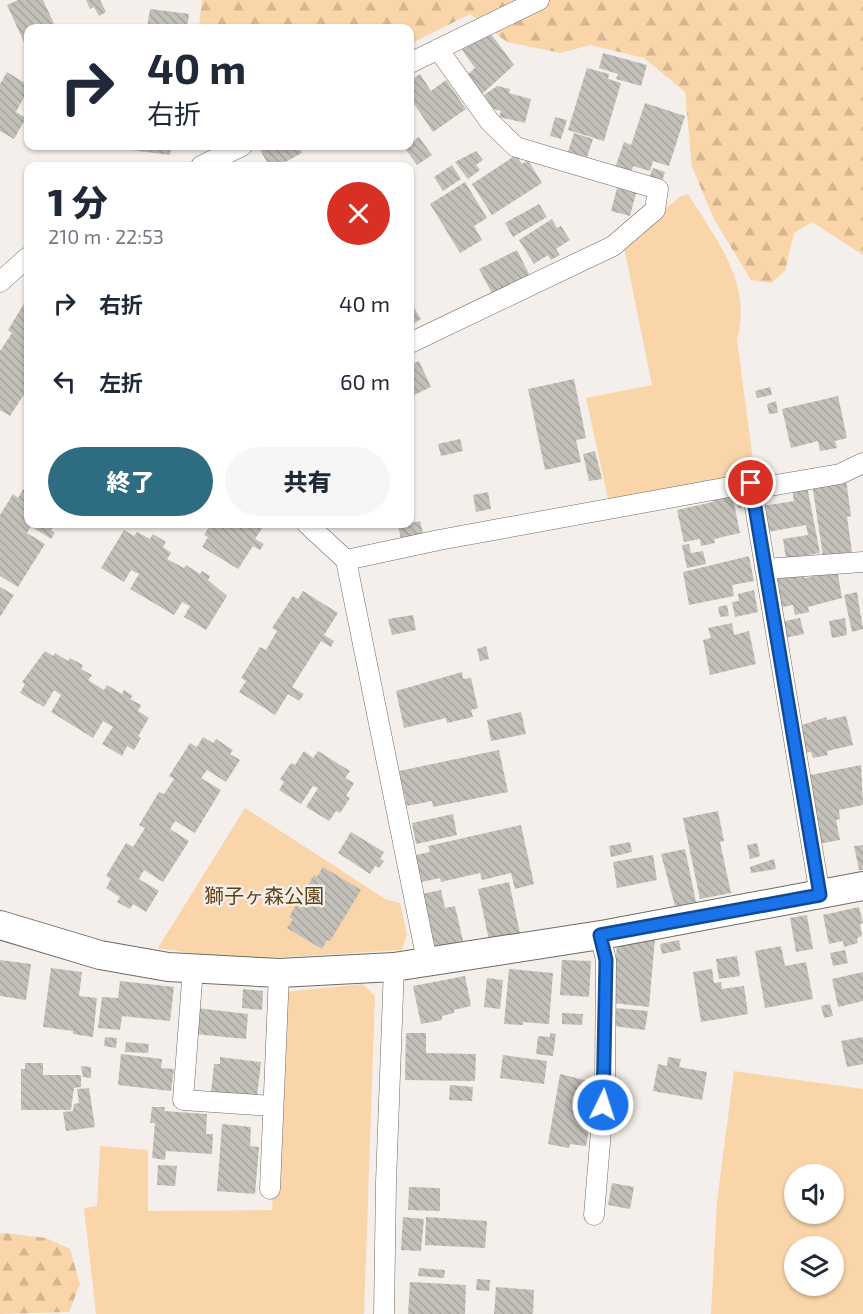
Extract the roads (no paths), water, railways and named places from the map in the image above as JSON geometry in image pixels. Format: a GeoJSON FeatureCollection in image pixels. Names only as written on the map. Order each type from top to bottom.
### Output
{"type":"FeatureCollection","features":[{"type":"Feature","properties":{"kind":"street"},"geometry":{"type":"LineString","coordinates":[[414,61],[539,0]]}},
{"type":"Feature","properties":{"kind":"street"},"geometry":{"type":"LineString","coordinates":[[414,341],[613,246],[655,210],[658,189],[516,147],[490,122],[438,49]]}},
{"type":"Feature","properties":{"kind":"street"},"geometry":{"type":"LineString","coordinates":[[209,162],[234,150]]}},
{"type":"Feature","properties":{"kind":"street"},"geometry":{"type":"LineString","coordinates":[[0,282],[24,261]]}},
{"type":"Feature","properties":{"kind":"street"},"geometry":{"type":"LineString","coordinates":[[752,489],[840,474],[863,463]]}},
{"type":"Feature","properties":{"kind":"street"},"geometry":{"type":"LineString","coordinates":[[345,561],[618,506],[751,483],[820,895]]}},
{"type":"Feature","properties":{"kind":"street"},"geometry":{"type":"LineString","coordinates":[[311,528],[345,561],[427,962]]}},
{"type":"Feature","properties":{"kind":"street"},"geometry":{"type":"LineString","coordinates":[[765,569],[863,562]]}},
{"type":"Feature","properties":{"kind":"street"},"geometry":{"type":"LineString","coordinates":[[0,925],[100,955],[193,968],[279,973],[394,967],[600,935],[863,886]]}},
{"type":"Feature","properties":{"kind":"street"},"geometry":{"type":"LineString","coordinates":[[594,1215],[605,1083],[606,960],[600,935]]}},
{"type":"Feature","properties":{"kind":"street"},"geometry":{"type":"LineString","coordinates":[[384,1314],[386,1182],[394,967]]}},
{"type":"Feature","properties":{"kind":"street"},"geometry":{"type":"LineString","coordinates":[[193,968],[183,1100],[273,1106]]}},
{"type":"Feature","properties":{"kind":"street"},"geometry":{"type":"LineString","coordinates":[[270,1189],[279,973]]}},
{"type":"Feature","properties":{"kind":"park label","name":"獅子ヶ森公園"},"geometry":{"type":"Point","coordinates":[264,895]}}]}
